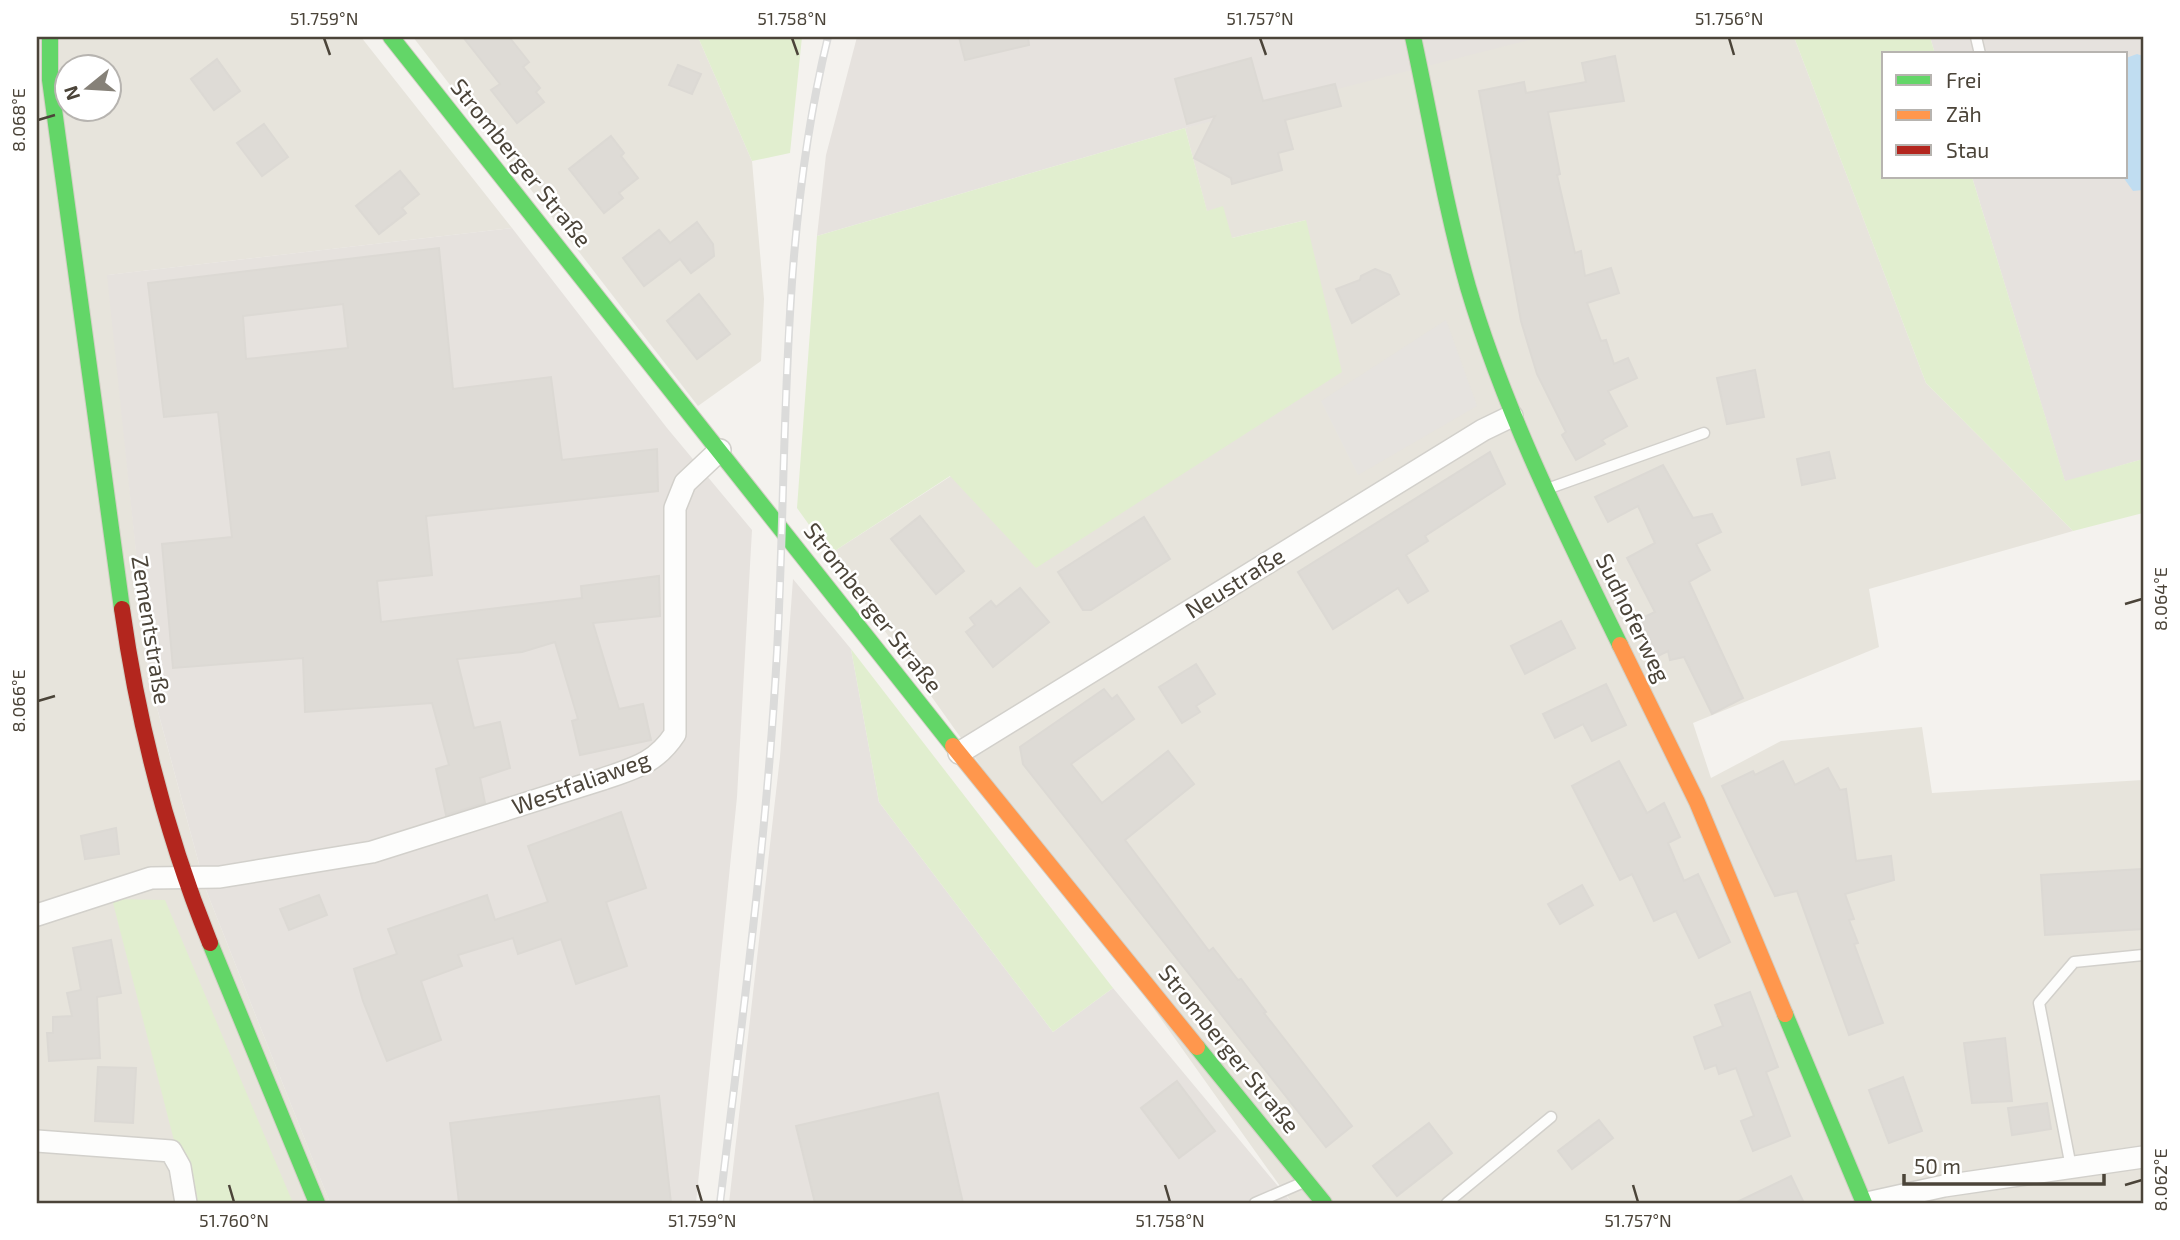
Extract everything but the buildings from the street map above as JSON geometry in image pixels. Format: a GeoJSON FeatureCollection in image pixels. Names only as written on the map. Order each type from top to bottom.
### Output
{"type":"FeatureCollection","features":[{"type":"Feature","properties":{"kind":"street","name":"Zementstraße"},"geometry":{"type":"LineString","coordinates":[[50,37],[50,80],[132,681],[184,880],[317,1203]]}},
{"type":"Feature","properties":{"kind":"street","name":"Stromberger Straße"},"geometry":{"type":"LineString","coordinates":[[391,37],[959,754],[1324,1203]]}},
{"type":"Feature","properties":{"kind":"street","name":"Sudhoferweg"},"geometry":{"type":"LineString","coordinates":[[1413,37],[1468,286],[1512,416],[1544,490],[1697,802],[1866,1203]]}},
{"type":"Feature","properties":{"kind":"street","name":"Neustraße"},"geometry":{"type":"LineString","coordinates":[[959,754],[1483,430],[1512,416]]}},
{"type":"Feature","properties":{"kind":"street","name":"Westfaliaweg"},"geometry":{"type":"LineString","coordinates":[[37,915],[150,878],[184,880],[220,877],[372,852],[603,779],[641,766],[663,753],[675,734],[675,508],[685,483],[720,450]]}},
{"type":"Feature","properties":{"kind":"street"},"geometry":{"type":"LineString","coordinates":[[37,1141],[172,1152],[180,1167],[186,1203]]}},
{"type":"Feature","properties":{"kind":"street"},"geometry":{"type":"LineString","coordinates":[[1866,1203],[1944,1186],[2143,1157]]}},
{"type":"Feature","properties":{"kind":"lane"},"geometry":{"type":"LineString","coordinates":[[1544,490],[1704,433]]}},
{"type":"Feature","properties":{"kind":"lane"},"geometry":{"type":"LineString","coordinates":[[2071,1167],[2039,1003],[2074,962],[2143,955]]}},
{"type":"Feature","properties":{"kind":"lane"},"geometry":{"type":"LineString","coordinates":[[1447,1203],[1551,1117]]}},
{"type":"Feature","properties":{"kind":"lane"},"geometry":{"type":"LineString","coordinates":[[1255,1203],[1306,1181]]}},
{"type":"Feature","properties":{"kind":"shaded area"},"geometry":{"type":"Polygon","coordinates":[[[37,37],[361,37],[512,228],[108,275],[149,678],[206,890],[330,1203],[37,1203],[37,37]]]}},
{"type":"Feature","properties":{"kind":"shaded area"},"geometry":{"type":"Polygon","coordinates":[[[413,37],[698,37],[752,161],[764,299],[761,361],[698,406],[413,37]]]}},
{"type":"Feature","properties":{"kind":"shaded area"},"geometry":{"type":"Polygon","coordinates":[[[857,37],[1541,37],[1185,128],[817,236],[826,155],[857,37]]]}},
{"type":"Feature","properties":{"kind":"shaded area"},"geometry":{"type":"Polygon","coordinates":[[[1527,37],[1794,37],[1926,383],[2073,531],[1869,589],[1879,647],[1693,723],[1711,778],[1781,741],[1922,727],[1932,793],[2143,780],[2143,1203],[1292,1203],[830,554],[951,476],[1306,220],[1232,238],[1207,212],[1185,128],[1300,92],[1527,37]]]}},
{"type":"Feature","properties":{"kind":"shaded area"},"geometry":{"type":"Polygon","coordinates":[[[1930,37],[2143,37],[2143,459],[2065,482],[1972,178],[2128,178],[2128,52],[1934,52],[1930,37]]]}},
{"type":"Feature","properties":{"kind":"shaded area"},"geometry":{"type":"Polygon","coordinates":[[[512,228],[667,428],[752,530],[737,797],[696,1203],[330,1203],[206,890],[149,678],[107,275],[512,228]]]}},
{"type":"Feature","properties":{"kind":"shaded area"},"geometry":{"type":"Polygon","coordinates":[[[1446,320],[1477,406],[1358,475],[1321,401],[1446,320]]]}},
{"type":"Feature","properties":{"kind":"shaded area"},"geometry":{"type":"Polygon","coordinates":[[[793,579],[851,649],[879,802],[1053,1032],[1113,988],[1292,1203],[729,1203],[780,757],[793,579]]]}},
{"type":"Feature","properties":{"kind":"green space"},"geometry":{"type":"Polygon","coordinates":[[[698,37],[802,37],[790,153],[752,161],[698,37]]]}},
{"type":"Feature","properties":{"kind":"green space"},"geometry":{"type":"Polygon","coordinates":[[[1794,37],[1930,37],[1934,52],[1882,52],[1882,178],[1972,178],[2065,481],[2143,459],[2143,513],[2073,531],[1926,383],[1794,37]]]}},
{"type":"Feature","properties":{"kind":"green space"},"geometry":{"type":"Polygon","coordinates":[[[1185,128],[1207,211],[1223,206],[1232,238],[1306,220],[1342,372],[1036,568],[950,476],[830,554],[797,508],[817,236],[1185,128]]]}},
{"type":"Feature","properties":{"kind":"green space"},"geometry":{"type":"Polygon","coordinates":[[[851,649],[1113,988],[1053,1032],[879,802],[851,649]]]}},
{"type":"Feature","properties":{"kind":"green space"},"geometry":{"type":"Polygon","coordinates":[[[112,899],[165,900],[293,1203],[190,1203],[112,899]]]}},
{"type":"Feature","properties":{"kind":"water"},"geometry":{"type":"Polygon","coordinates":[[[2137,54],[2143,56],[2143,190],[2133,191],[2124,178],[2128,178],[2128,57],[2137,54]]]}},
{"type":"Feature","properties":{"kind":"railway"},"geometry":{"type":"LineString","coordinates":[[720,1203],[753,928],[773,721],[793,265],[812,112],[828,37]]}},
{"type":"Feature","properties":{"kind":"traffic: fast"},"geometry":{"type":"LineString","coordinates":[[50,37],[50,80],[122,609]]}},
{"type":"Feature","properties":{"kind":"traffic: fast"},"geometry":{"type":"LineString","coordinates":[[391,37],[953,746]]}},
{"type":"Feature","properties":{"kind":"traffic: fast"},"geometry":{"type":"LineString","coordinates":[[1413,37],[1452,225],[1483,333],[1536,469],[1620,645]]}},
{"type":"Feature","properties":{"kind":"traffic: fast"},"geometry":{"type":"LineString","coordinates":[[210,943],[317,1203]]}},
{"type":"Feature","properties":{"kind":"traffic: fast"},"geometry":{"type":"LineString","coordinates":[[1785,1014],[1864,1203]]}},
{"type":"Feature","properties":{"kind":"traffic: fast"},"geometry":{"type":"LineString","coordinates":[[1197,1047],[1324,1203]]}},
{"type":"Feature","properties":{"kind":"traffic: slow"},"geometry":{"type":"LineString","coordinates":[[1620,645],[1697,802],[1785,1014]]}},
{"type":"Feature","properties":{"kind":"traffic: slow"},"geometry":{"type":"LineString","coordinates":[[953,746],[1197,1047]]}},
{"type":"Feature","properties":{"kind":"traffic: jam"},"geometry":{"type":"LineString","coordinates":[[122,609],[136,694],[167,821],[210,943]]}}]}
